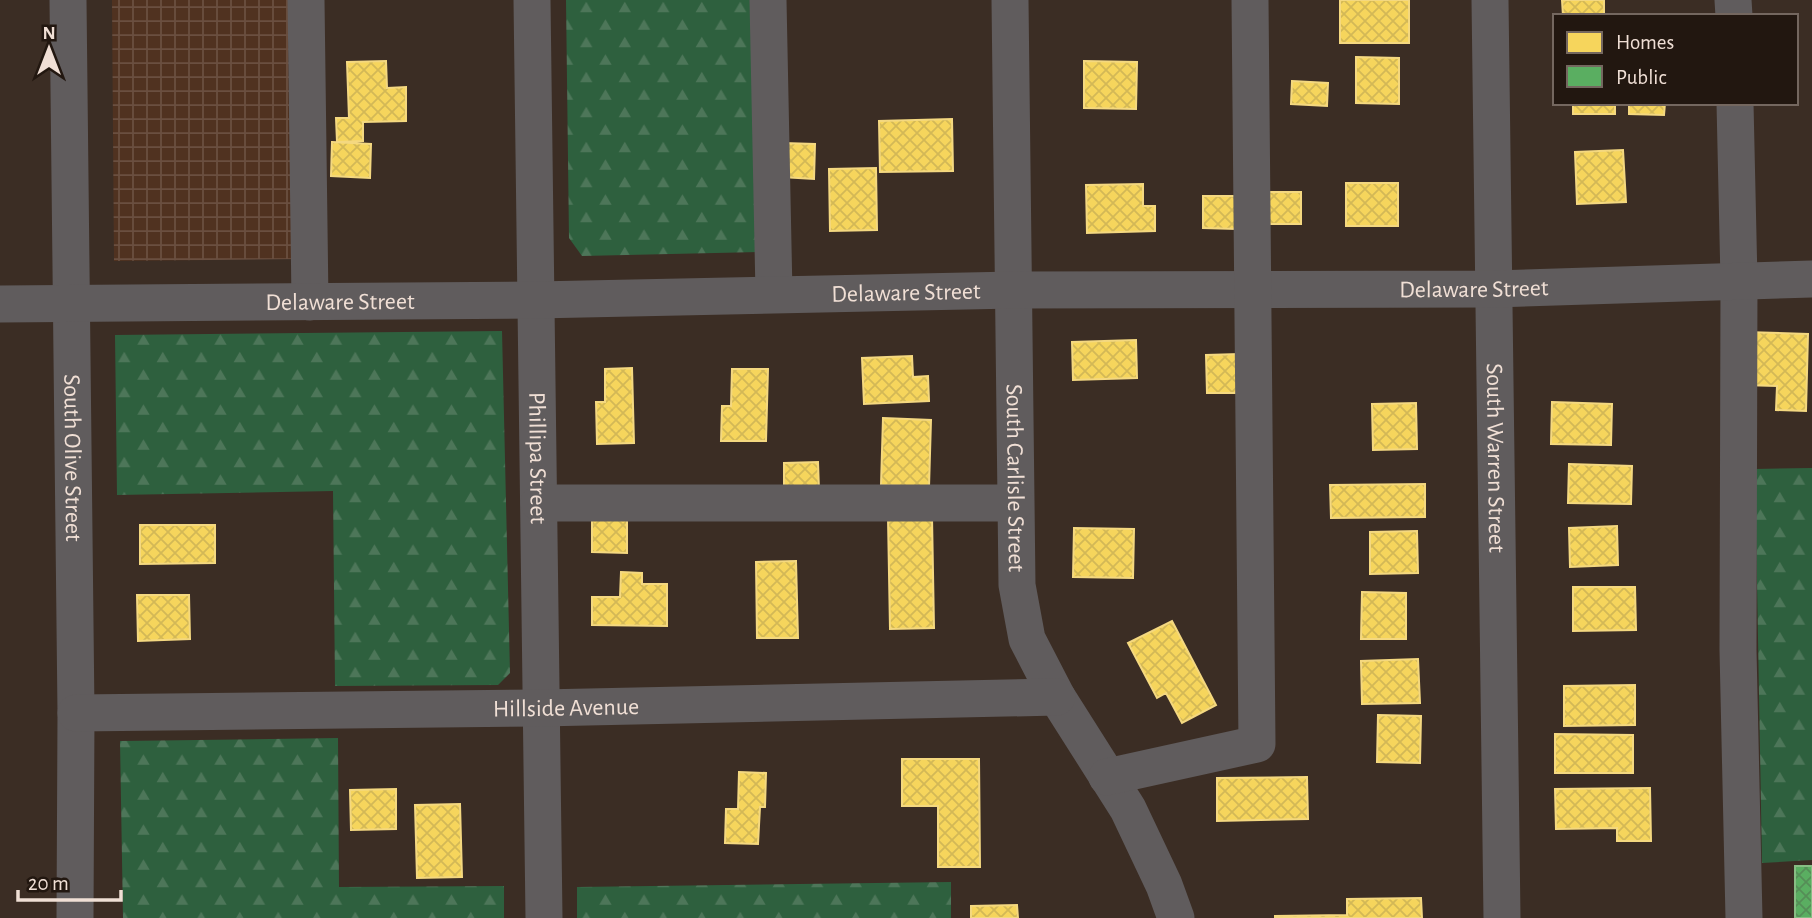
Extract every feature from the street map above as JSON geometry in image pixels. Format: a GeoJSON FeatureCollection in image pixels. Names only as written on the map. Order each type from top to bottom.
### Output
{"type":"FeatureCollection","features":[{"type":"Feature","properties":{"kind":"street","name":"South Olive Street"},"geometry":{"type":"LineString","coordinates":[[68,0],[76,713],[75,918]]}},
{"type":"Feature","properties":{"kind":"street"},"geometry":{"type":"LineString","coordinates":[[306,0],[310,302]]}},
{"type":"Feature","properties":{"kind":"street","name":"Phillipa Street"},"geometry":{"type":"LineString","coordinates":[[532,0],[544,918]]}},
{"type":"Feature","properties":{"kind":"street"},"geometry":{"type":"LineString","coordinates":[[768,0],[774,294]]}},
{"type":"Feature","properties":{"kind":"street","name":"South Carlisle Street"},"geometry":{"type":"LineString","coordinates":[[1010,0],[1017,586],[1027,639],[1057,697],[1133,820],[1164,884],[1176,918]]}},
{"type":"Feature","properties":{"kind":"street"},"geometry":{"type":"LineString","coordinates":[[1107,777],[1257,744],[1250,0]]}},
{"type":"Feature","properties":{"kind":"street","name":"South Warren Street"},"geometry":{"type":"LineString","coordinates":[[1490,0],[1502,918]]}},
{"type":"Feature","properties":{"kind":"street"},"geometry":{"type":"LineString","coordinates":[[1735,105],[1739,281],[1738,650],[1744,918]]}},
{"type":"Feature","properties":{"kind":"street","name":"Delaware Street"},"geometry":{"type":"LineString","coordinates":[[0,304],[536,300],[1014,290],[1494,289],[1812,279]]}},
{"type":"Feature","properties":{"kind":"street"},"geometry":{"type":"LineString","coordinates":[[539,503],[1015,503]]}},
{"type":"Feature","properties":{"kind":"street","name":"Hillside Avenue"},"geometry":{"type":"LineString","coordinates":[[76,713],[541,708],[1057,697]]}},
{"type":"Feature","properties":{"kind":"shaded area"},"geometry":{"type":"Polygon","coordinates":[[[112,0],[296,0],[301,259],[114,261],[112,0]]]}},
{"type":"Feature","properties":{"kind":"green space"},"geometry":{"type":"Polygon","coordinates":[[[566,0],[757,0],[759,252],[582,256],[569,238],[566,0]]]}},
{"type":"Feature","properties":{"kind":"green space"},"geometry":{"type":"Polygon","coordinates":[[[502,331],[510,673],[498,685],[335,686],[333,491],[117,495],[115,335],[502,331]]]}},
{"type":"Feature","properties":{"kind":"green space"},"geometry":{"type":"Polygon","coordinates":[[[1812,468],[1812,860],[1762,863],[1755,469],[1812,468]]]}},
{"type":"Feature","properties":{"kind":"green space"},"geometry":{"type":"Polygon","coordinates":[[[338,738],[339,887],[504,886],[504,918],[123,918],[120,741],[338,738]]]}},
{"type":"Feature","properties":{"kind":"green space"},"geometry":{"type":"Polygon","coordinates":[[[951,882],[951,918],[577,918],[577,887],[951,882]]]}},
{"type":"Feature","properties":{"kind":"building: Homes"},"geometry":{"type":"Polygon","coordinates":[[[1340,0],[1409,0],[1409,43],[1340,43],[1340,0]]]}},
{"type":"Feature","properties":{"kind":"building: Homes"},"geometry":{"type":"Polygon","coordinates":[[[1562,0],[1604,0],[1604,14],[1563,14],[1562,0]]]}},
{"type":"Feature","properties":{"kind":"building: Homes"},"geometry":{"type":"Polygon","coordinates":[[[1356,57],[1399,58],[1399,104],[1356,103],[1356,57]]]}},
{"type":"Feature","properties":{"kind":"building: Homes"},"geometry":{"type":"Polygon","coordinates":[[[386,61],[387,88],[406,87],[406,121],[363,122],[363,141],[337,142],[336,118],[349,118],[347,62],[386,61]]]}},
{"type":"Feature","properties":{"kind":"building: Homes"},"geometry":{"type":"Polygon","coordinates":[[[1084,61],[1137,62],[1136,109],[1084,108],[1084,61]]]}},
{"type":"Feature","properties":{"kind":"building: Homes"},"geometry":{"type":"Polygon","coordinates":[[[1292,81],[1328,83],[1327,106],[1291,104],[1292,81]]]}},
{"type":"Feature","properties":{"kind":"building: Homes"},"geometry":{"type":"Polygon","coordinates":[[[1573,105],[1615,105],[1615,114],[1573,114],[1573,105]]]}},
{"type":"Feature","properties":{"kind":"building: Homes"},"geometry":{"type":"Polygon","coordinates":[[[1629,105],[1665,105],[1664,115],[1629,114],[1629,105]]]}},
{"type":"Feature","properties":{"kind":"building: Homes"},"geometry":{"type":"Polygon","coordinates":[[[952,119],[953,171],[880,172],[879,121],[952,119]]]}},
{"type":"Feature","properties":{"kind":"building: Homes"},"geometry":{"type":"Polygon","coordinates":[[[332,142],[371,144],[370,178],[331,176],[332,142]]]}},
{"type":"Feature","properties":{"kind":"building: Homes"},"geometry":{"type":"Polygon","coordinates":[[[783,143],[815,144],[814,179],[782,177],[783,143]]]}},
{"type":"Feature","properties":{"kind":"building: Homes"},"geometry":{"type":"Polygon","coordinates":[[[1623,150],[1626,202],[1577,204],[1575,152],[1623,150]]]}},
{"type":"Feature","properties":{"kind":"building: Homes"},"geometry":{"type":"Polygon","coordinates":[[[876,168],[877,230],[830,231],[829,169],[876,168]]]}},
{"type":"Feature","properties":{"kind":"building: Homes"},"geometry":{"type":"Polygon","coordinates":[[[1346,183],[1398,183],[1398,226],[1346,226],[1346,183]]]}},
{"type":"Feature","properties":{"kind":"building: Homes"},"geometry":{"type":"Polygon","coordinates":[[[1143,184],[1143,206],[1155,206],[1155,231],[1087,233],[1086,185],[1143,184]]]}},
{"type":"Feature","properties":{"kind":"building: Homes"},"geometry":{"type":"Polygon","coordinates":[[[1265,192],[1301,192],[1301,224],[1265,224],[1265,192]]]}},
{"type":"Feature","properties":{"kind":"building: Homes"},"geometry":{"type":"Polygon","coordinates":[[[1203,196],[1236,196],[1236,229],[1203,228],[1203,196]]]}},
{"type":"Feature","properties":{"kind":"building: Homes"},"geometry":{"type":"Polygon","coordinates":[[[1745,332],[1808,334],[1806,411],[1776,410],[1777,386],[1743,385],[1745,332]]]}},
{"type":"Feature","properties":{"kind":"building: Homes"},"geometry":{"type":"Polygon","coordinates":[[[1136,340],[1137,378],[1073,380],[1072,342],[1136,340]]]}},
{"type":"Feature","properties":{"kind":"building: Homes"},"geometry":{"type":"Polygon","coordinates":[[[1239,354],[1240,393],[1207,393],[1206,355],[1239,354]]]}},
{"type":"Feature","properties":{"kind":"building: Homes"},"geometry":{"type":"Polygon","coordinates":[[[912,356],[913,377],[928,376],[929,401],[864,404],[862,358],[912,356]]]}},
{"type":"Feature","properties":{"kind":"building: Homes"},"geometry":{"type":"Polygon","coordinates":[[[632,368],[634,443],[597,444],[596,402],[605,402],[605,369],[632,368]]]}},
{"type":"Feature","properties":{"kind":"building: Homes"},"geometry":{"type":"Polygon","coordinates":[[[732,369],[768,369],[766,441],[721,441],[722,406],[731,406],[732,369]]]}},
{"type":"Feature","properties":{"kind":"building: Homes"},"geometry":{"type":"Polygon","coordinates":[[[1552,402],[1612,404],[1611,445],[1551,444],[1552,402]]]}},
{"type":"Feature","properties":{"kind":"building: Homes"},"geometry":{"type":"Polygon","coordinates":[[[1416,403],[1417,449],[1373,450],[1372,404],[1416,403]]]}},
{"type":"Feature","properties":{"kind":"building: Homes"},"geometry":{"type":"Polygon","coordinates":[[[883,418],[931,420],[929,487],[881,485],[883,418]]]}},
{"type":"Feature","properties":{"kind":"building: Homes"},"geometry":{"type":"Polygon","coordinates":[[[818,462],[819,490],[784,490],[784,463],[818,462]]]}},
{"type":"Feature","properties":{"kind":"building: Homes"},"geometry":{"type":"Polygon","coordinates":[[[1569,464],[1632,466],[1631,504],[1568,503],[1569,464]]]}},
{"type":"Feature","properties":{"kind":"building: Homes"},"geometry":{"type":"Polygon","coordinates":[[[1425,484],[1425,517],[1331,518],[1330,485],[1425,484]]]}},
{"type":"Feature","properties":{"kind":"building: Homes"},"geometry":{"type":"Polygon","coordinates":[[[592,517],[627,517],[627,553],[592,552],[592,517]]]}},
{"type":"Feature","properties":{"kind":"building: Homes"},"geometry":{"type":"Polygon","coordinates":[[[932,517],[934,628],[890,629],[888,518],[932,517]]]}},
{"type":"Feature","properties":{"kind":"building: Homes"},"geometry":{"type":"Polygon","coordinates":[[[140,525],[215,525],[215,563],[140,564],[140,525]]]}},
{"type":"Feature","properties":{"kind":"building: Homes"},"geometry":{"type":"Polygon","coordinates":[[[1617,526],[1618,565],[1570,567],[1569,528],[1617,526]]]}},
{"type":"Feature","properties":{"kind":"building: Homes"},"geometry":{"type":"Polygon","coordinates":[[[1074,528],[1134,529],[1133,578],[1073,577],[1074,528]]]}},
{"type":"Feature","properties":{"kind":"building: Homes"},"geometry":{"type":"Polygon","coordinates":[[[1417,531],[1418,573],[1370,574],[1370,532],[1417,531]]]}},
{"type":"Feature","properties":{"kind":"building: Homes"},"geometry":{"type":"Polygon","coordinates":[[[796,561],[798,638],[757,638],[756,562],[796,561]]]}},
{"type":"Feature","properties":{"kind":"building: Homes"},"geometry":{"type":"Polygon","coordinates":[[[621,572],[642,573],[642,584],[667,584],[667,626],[592,625],[592,597],[620,597],[621,572]]]}},
{"type":"Feature","properties":{"kind":"building: Homes"},"geometry":{"type":"Polygon","coordinates":[[[1573,587],[1635,587],[1636,630],[1573,631],[1573,587]]]}},
{"type":"Feature","properties":{"kind":"building: Homes"},"geometry":{"type":"Polygon","coordinates":[[[1362,592],[1406,593],[1406,639],[1361,639],[1362,592]]]}},
{"type":"Feature","properties":{"kind":"building: Homes"},"geometry":{"type":"Polygon","coordinates":[[[137,595],[189,595],[190,639],[138,641],[137,595]]]}},
{"type":"Feature","properties":{"kind":"building: Homes"},"geometry":{"type":"Polygon","coordinates":[[[1172,621],[1216,705],[1182,723],[1166,693],[1157,698],[1128,643],[1172,621]]]}},
{"type":"Feature","properties":{"kind":"building: Homes"},"geometry":{"type":"Polygon","coordinates":[[[1418,659],[1420,703],[1362,704],[1361,661],[1418,659]]]}},
{"type":"Feature","properties":{"kind":"building: Homes"},"geometry":{"type":"Polygon","coordinates":[[[1635,685],[1635,725],[1564,726],[1564,686],[1635,685]]]}},
{"type":"Feature","properties":{"kind":"building: Homes"},"geometry":{"type":"Polygon","coordinates":[[[1378,715],[1421,716],[1420,763],[1377,762],[1378,715]]]}},
{"type":"Feature","properties":{"kind":"building: Homes"},"geometry":{"type":"Polygon","coordinates":[[[1555,734],[1633,735],[1633,773],[1555,773],[1555,734]]]}},
{"type":"Feature","properties":{"kind":"building: Homes"},"geometry":{"type":"Polygon","coordinates":[[[902,759],[979,759],[980,867],[938,867],[938,806],[902,806],[902,759]]]}},
{"type":"Feature","properties":{"kind":"building: Homes"},"geometry":{"type":"Polygon","coordinates":[[[739,772],[766,773],[765,807],[760,807],[758,844],[725,843],[726,809],[738,809],[739,772]]]}},
{"type":"Feature","properties":{"kind":"building: Homes"},"geometry":{"type":"Polygon","coordinates":[[[1307,777],[1308,819],[1217,821],[1217,778],[1307,777]]]}},
{"type":"Feature","properties":{"kind":"building: Homes"},"geometry":{"type":"Polygon","coordinates":[[[1650,788],[1651,841],[1617,841],[1617,828],[1556,829],[1555,789],[1650,788]]]}},
{"type":"Feature","properties":{"kind":"building: Homes"},"geometry":{"type":"Polygon","coordinates":[[[396,789],[396,829],[351,830],[350,790],[396,789]]]}},
{"type":"Feature","properties":{"kind":"building: Homes"},"geometry":{"type":"Polygon","coordinates":[[[460,804],[462,877],[417,878],[415,805],[460,804]]]}},
{"type":"Feature","properties":{"kind":"building: Homes"},"geometry":{"type":"Polygon","coordinates":[[[1421,898],[1422,918],[1275,918],[1347,915],[1347,899],[1421,898]]]}},
{"type":"Feature","properties":{"kind":"building: Homes"},"geometry":{"type":"Polygon","coordinates":[[[1017,905],[1018,918],[971,918],[971,906],[1017,905]]]}},
{"type":"Feature","properties":{"kind":"building: Public"},"geometry":{"type":"Polygon","coordinates":[[[1795,866],[1812,866],[1812,918],[1795,918],[1795,866]]]}}]}
